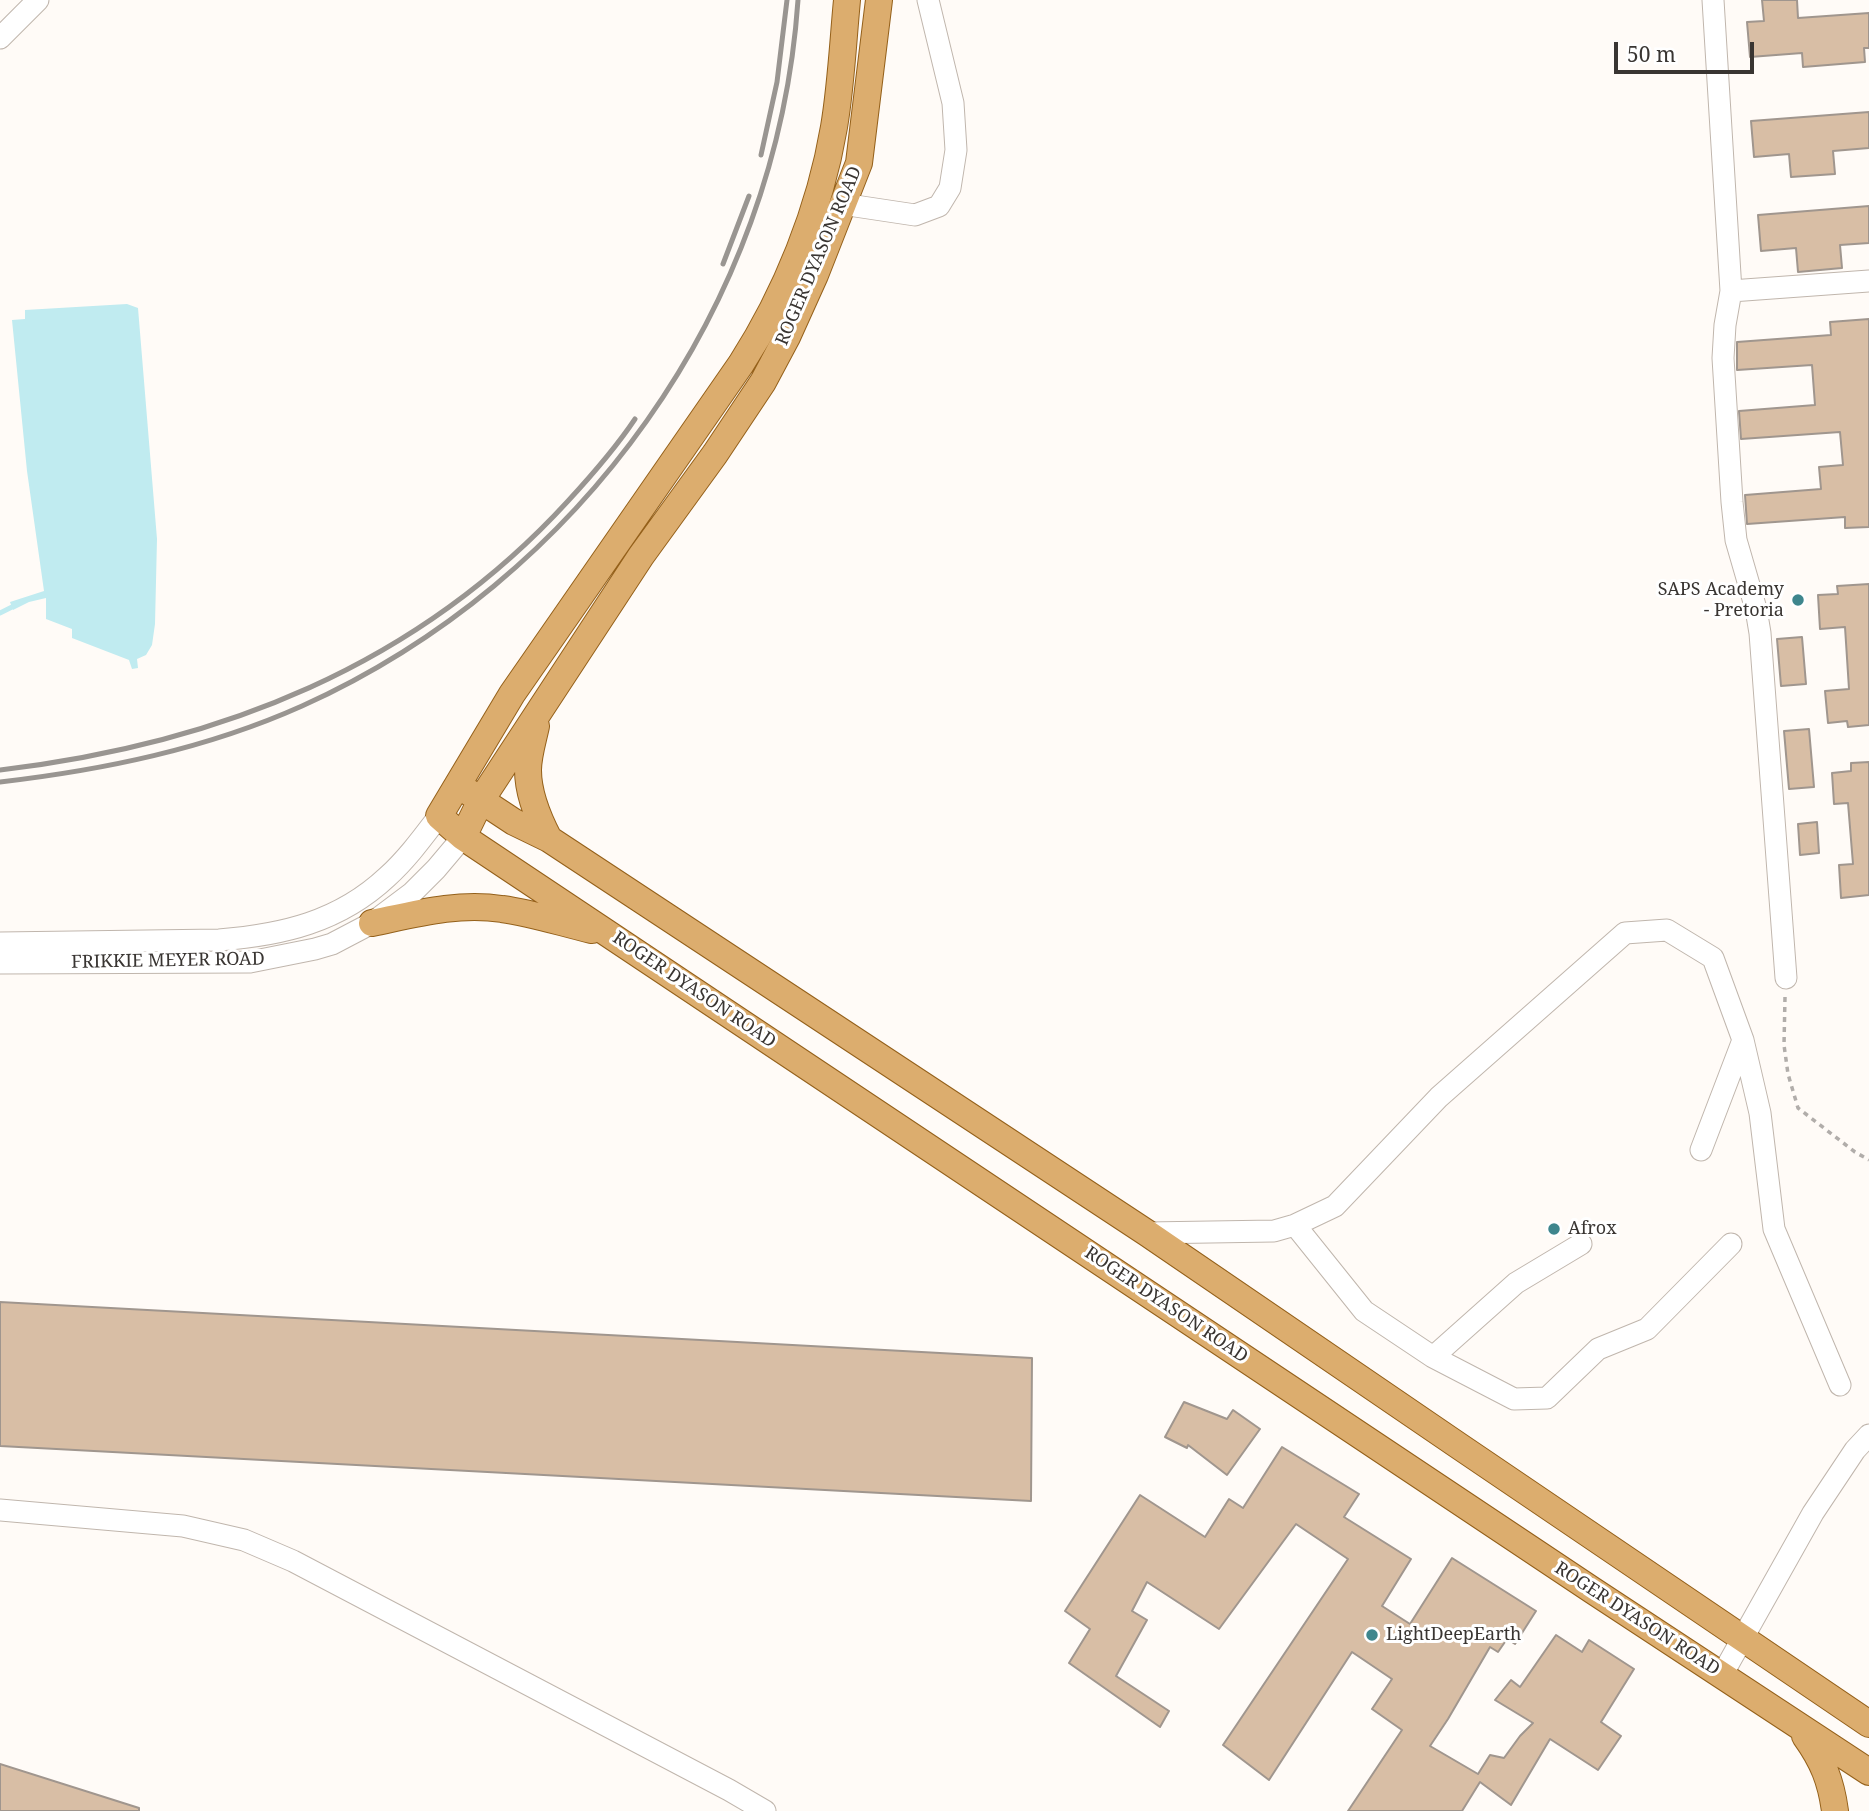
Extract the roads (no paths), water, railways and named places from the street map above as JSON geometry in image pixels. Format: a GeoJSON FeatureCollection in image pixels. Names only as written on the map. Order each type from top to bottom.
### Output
{"type":"FeatureCollection","features":[{"type":"Feature","properties":{"kind":"main road","name":"ROGER DYASON ROAD"},"geometry":{"type":"LineString","coordinates":[[463,837],[481,800],[641,556],[763,382],[787,337],[815,275],[830,200],[834,126],[847,0]]}},
{"type":"Feature","properties":{"kind":"main road","name":"ROGER DYASON ROAD"},"geometry":{"type":"LineString","coordinates":[[879,0],[859,163],[800,245],[760,333],[741,365],[512,694],[439,816],[463,837],[1869,1772]]}},
{"type":"Feature","properties":{"kind":"main road"},"geometry":{"type":"LineString","coordinates":[[538,714],[528,769],[532,799],[549,839]]}},
{"type":"Feature","properties":{"kind":"main road"},"geometry":{"type":"LineString","coordinates":[[457,785],[513,822],[549,839],[1147,1233],[1869,1724]]}},
{"type":"Feature","properties":{"kind":"main road"},"geometry":{"type":"LineString","coordinates":[[372,923],[422,912],[477,907],[502,909],[611,935]]}},
{"type":"Feature","properties":{"kind":"main road"},"geometry":{"type":"LineString","coordinates":[[1798,1726],[1825,1767],[1835,1811]]}},
{"type":"Feature","properties":{"kind":"street"},"geometry":{"type":"LineString","coordinates":[[0,38],[38,0]]}},
{"type":"Feature","properties":{"kind":"street"},"geometry":{"type":"LineString","coordinates":[[830,200],[915,215],[939,205],[950,188],[956,150],[953,103],[928,0]]}},
{"type":"Feature","properties":{"kind":"street"},"geometry":{"type":"LineString","coordinates":[[1713,0],[1731,292],[1723,358],[1730,480],[1736,540],[1756,609],[1760,634],[1786,978]]}},
{"type":"Feature","properties":{"kind":"street"},"geometry":{"type":"LineString","coordinates":[[1731,292],[1869,281]]}},
{"type":"Feature","properties":{"kind":"street","name":"FRIKKIE MEYER ROAD"},"geometry":{"type":"LineString","coordinates":[[0,943],[219,940],[293,930],[341,910],[387,878],[439,816]]}},
{"type":"Feature","properties":{"kind":"street","name":"FRIKKIE MEYER ROAD"},"geometry":{"type":"LineString","coordinates":[[0,963],[250,962],[315,949],[372,923],[412,892],[463,837]]}},
{"type":"Feature","properties":{"kind":"street"},"geometry":{"type":"LineString","coordinates":[[1147,1233],[1274,1231],[1295,1225],[1335,1206],[1439,1097],[1625,933],[1667,930],[1713,958],[1743,1040],[1760,1113],[1774,1229],[1839,1385]]}},
{"type":"Feature","properties":{"kind":"street"},"geometry":{"type":"LineString","coordinates":[[1701,1150],[1743,1040]]}},
{"type":"Feature","properties":{"kind":"street"},"geometry":{"type":"LineString","coordinates":[[1295,1225],[1364,1311],[1433,1357],[1514,1399],[1547,1398],[1598,1349],[1647,1329],[1731,1244]]}},
{"type":"Feature","properties":{"kind":"street"},"geometry":{"type":"LineString","coordinates":[[1433,1357],[1516,1283],[1581,1244]]}},
{"type":"Feature","properties":{"kind":"street"},"geometry":{"type":"LineString","coordinates":[[1722,1675],[1813,1513],[1855,1450],[1869,1434]]}},
{"type":"Feature","properties":{"kind":"street"},"geometry":{"type":"LineString","coordinates":[[0,1510],[183,1526],[244,1540],[293,1561],[446,1640],[765,1811]]}},
{"type":"Feature","properties":{"kind":"water"},"geometry":{"type":"Polygon","coordinates":[[[127,304],[138,308],[157,539],[152,645],[146,655],[137,659],[138,668],[132,669],[129,660],[72,638],[72,629],[46,619],[46,598],[13,610],[10,602],[44,591],[27,471],[12,320],[25,319],[25,310],[127,304]]]}},
{"type":"Feature","properties":{"kind":"waterway"},"geometry":{"type":"LineString","coordinates":[[0,613],[16,605]]}},
{"type":"Feature","properties":{"kind":"railway"},"geometry":{"type":"LineString","coordinates":[[761,155],[777,82],[787,0]]}},
{"type":"Feature","properties":{"kind":"railway"},"geometry":{"type":"LineString","coordinates":[[0,782],[154,756],[229,734],[302,706],[403,652],[494,586],[576,508],[647,421],[705,325],[751,222],[782,113],[798,0]]}},
{"type":"Feature","properties":{"kind":"railway"},"geometry":{"type":"LineString","coordinates":[[723,264],[749,196]]}},
{"type":"Feature","properties":{"kind":"railway"},"geometry":{"type":"LineString","coordinates":[[0,770],[81,758],[160,740],[236,717],[309,688],[380,652],[446,609],[509,559],[568,501],[635,419]]}},
{"type":"Feature","properties":{"kind":"place","name":"SAPS Academy - Pretoria"},"geometry":{"type":"Point","coordinates":[1798,600]}},
{"type":"Feature","properties":{"kind":"place","name":"Afrox"},"geometry":{"type":"Point","coordinates":[1554,1229]}},
{"type":"Feature","properties":{"kind":"place","name":"LightDeepEarth"},"geometry":{"type":"Point","coordinates":[1372,1635]}}]}
